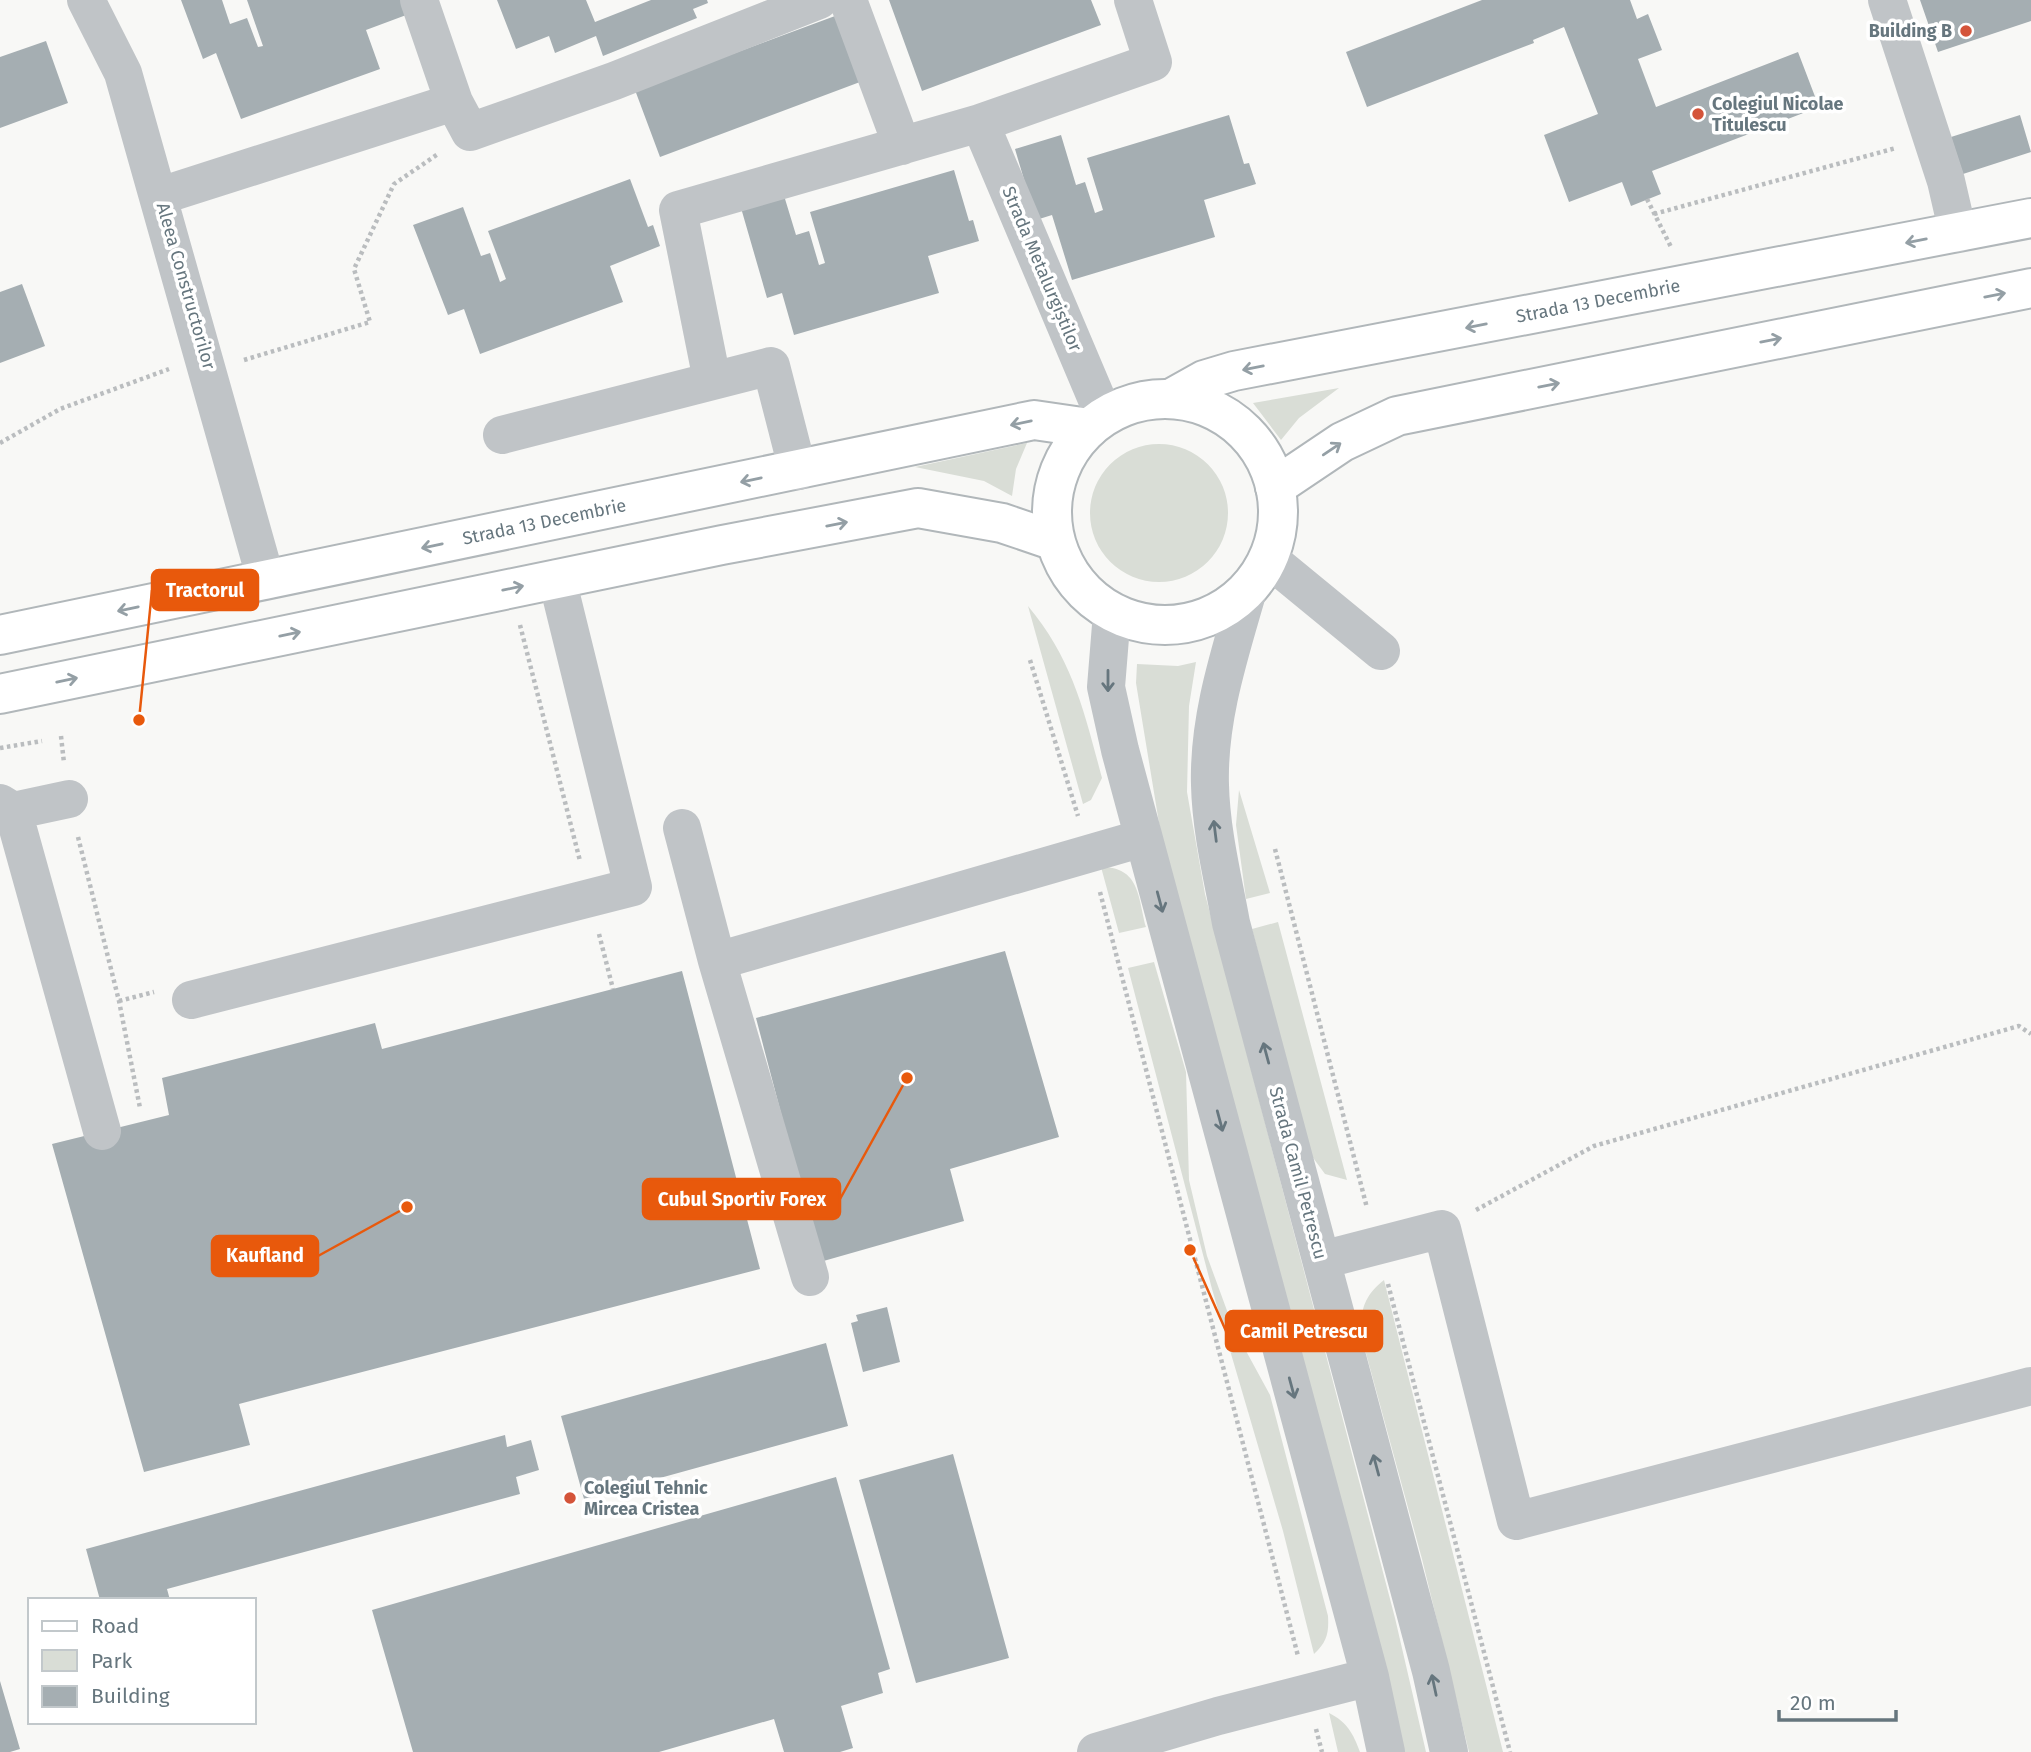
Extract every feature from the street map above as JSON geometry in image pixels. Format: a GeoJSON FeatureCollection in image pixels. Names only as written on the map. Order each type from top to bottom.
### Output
{"type":"FeatureCollection","features":[{"type":"Feature","properties":{"kind":"main road","name":"Strada 13 Decembrie"},"geometry":{"type":"LineString","coordinates":[[1170,399],[1204,380],[1234,372],[2031,218]]}},
{"type":"Feature","properties":{"kind":"main road"},"geometry":{"type":"LineString","coordinates":[[1275,486],[1342,442],[1397,416],[2031,288]]}},
{"type":"Feature","properties":{"kind":"main road","name":"Strada 13 Decembrie"},"geometry":{"type":"LineString","coordinates":[[1170,399],[1205,406],[1229,419],[1250,437],[1266,460],[1275,486],[1278,524],[1259,575],[1219,613],[1184,625],[1147,625],[1112,613],[1086,595],[1067,570],[1055,541],[1052,500],[1063,460],[1096,422],[1136,402],[1170,399]]}},
{"type":"Feature","properties":{"kind":"main road","name":"Strada 13 Decembrie"},"geometry":{"type":"LineString","coordinates":[[0,635],[1034,420],[1096,422]]}},
{"type":"Feature","properties":{"kind":"main road"},"geometry":{"type":"LineString","coordinates":[[0,694],[557,579],[918,509],[1002,523],[1055,541]]}},
{"type":"Feature","properties":{"kind":"street","name":"Aleea Constructorilor"},"geometry":{"type":"LineString","coordinates":[[86,0],[123,73],[160,196],[266,580]]}},
{"type":"Feature","properties":{"kind":"street"},"geometry":{"type":"LineString","coordinates":[[419,0],[462,117]]}},
{"type":"Feature","properties":{"kind":"street"},"geometry":{"type":"LineString","coordinates":[[160,196],[462,117],[614,81],[819,0]]}},
{"type":"Feature","properties":{"kind":"street"},"geometry":{"type":"LineString","coordinates":[[848,0],[902,146]]}},
{"type":"Feature","properties":{"kind":"street"},"geometry":{"type":"LineString","coordinates":[[712,380],[678,210],[980,123],[1153,62],[1133,0]]}},
{"type":"Feature","properties":{"kind":"street"},"geometry":{"type":"LineString","coordinates":[[1887,0],[1932,139],[1958,233]]}},
{"type":"Feature","properties":{"kind":"street","name":"Strada Metalurgiștilor"},"geometry":{"type":"LineString","coordinates":[[980,123],[1096,422]]}},
{"type":"Feature","properties":{"kind":"street"},"geometry":{"type":"LineString","coordinates":[[502,435],[771,366],[798,471]]}},
{"type":"Feature","properties":{"kind":"street"},"geometry":{"type":"LineString","coordinates":[[1259,575],[1381,651]]}},
{"type":"Feature","properties":{"kind":"street","name":"Strada Camil Petrescu"},"geometry":{"type":"LineString","coordinates":[[1259,575],[1224,672],[1214,730],[1210,785],[1231,923],[1431,1671],[1449,1752]]}},
{"type":"Feature","properties":{"kind":"street"},"geometry":{"type":"LineString","coordinates":[[191,1000],[633,887],[557,579]]}},
{"type":"Feature","properties":{"kind":"street"},"geometry":{"type":"LineString","coordinates":[[1112,613],[1107,687],[1143,838],[1370,1677],[1386,1752]]}},
{"type":"Feature","properties":{"kind":"street"},"geometry":{"type":"LineString","coordinates":[[69,799],[6,807],[102,1131]]}},
{"type":"Feature","properties":{"kind":"street"},"geometry":{"type":"LineString","coordinates":[[682,828],[717,961],[810,1277]]}},
{"type":"Feature","properties":{"kind":"street"},"geometry":{"type":"LineString","coordinates":[[717,961],[1143,838]]}},
{"type":"Feature","properties":{"kind":"street"},"geometry":{"type":"LineString","coordinates":[[1322,1260],[1442,1229],[1516,1521],[2031,1386]]}},
{"type":"Feature","properties":{"kind":"street"},"geometry":{"type":"LineString","coordinates":[[1096,1752],[1370,1677]]}},
{"type":"Feature","properties":{"kind":"path"},"geometry":{"type":"LineString","coordinates":[[0,443],[60,410],[207,363],[370,322],[355,270],[394,184],[462,117]]}},
{"type":"Feature","properties":{"kind":"path"},"geometry":{"type":"LineString","coordinates":[[1654,214],[1932,139]]}},
{"type":"Feature","properties":{"kind":"path"},"geometry":{"type":"LineString","coordinates":[[1647,199],[1671,248]]}},
{"type":"Feature","properties":{"kind":"path"},"geometry":{"type":"LineString","coordinates":[[518,617],[613,989]]}},
{"type":"Feature","properties":{"kind":"path"},"geometry":{"type":"LineString","coordinates":[[1030,660],[1090,853],[1322,1752]]}},
{"type":"Feature","properties":{"kind":"path"},"geometry":{"type":"LineString","coordinates":[[61,736],[69,799],[119,1001],[142,1122]]}},
{"type":"Feature","properties":{"kind":"path"},"geometry":{"type":"LineString","coordinates":[[0,748],[41,741]]}},
{"type":"Feature","properties":{"kind":"path"},"geometry":{"type":"LineString","coordinates":[[1275,849],[1510,1752]]}},
{"type":"Feature","properties":{"kind":"path"},"geometry":{"type":"LineString","coordinates":[[1442,1229],[1594,1146],[2019,1026],[2031,1034]]}},
{"type":"Feature","properties":{"kind":"green space"},"geometry":{"type":"Polygon","coordinates":[[[1339,388],[1299,418],[1281,440],[1253,403],[1339,388]]]}},
{"type":"Feature","properties":{"kind":"green space"},"geometry":{"type":"Polygon","coordinates":[[[1027,443],[1016,469],[1012,496],[984,481],[915,467],[1027,443]]]}},
{"type":"Feature","properties":{"kind":"green space"},"geometry":{"type":"Polygon","coordinates":[[[1159,444],[1185,449],[1208,464],[1223,487],[1228,513],[1223,539],[1208,562],[1185,577],[1159,582],[1133,577],[1110,562],[1095,539],[1090,513],[1095,487],[1110,464],[1133,449],[1159,444]]]}},
{"type":"Feature","properties":{"kind":"green space"},"geometry":{"type":"Polygon","coordinates":[[[1028,606],[1056,646],[1066,666],[1089,730],[1102,778],[1091,800],[1083,804],[1028,606]]]}},
{"type":"Feature","properties":{"kind":"green space"},"geometry":{"type":"Polygon","coordinates":[[[1196,662],[1189,706],[1187,792],[1205,894],[1395,1618],[1426,1752],[1401,1752],[1161,835],[1136,683],[1137,664],[1178,666],[1196,662]]]}},
{"type":"Feature","properties":{"kind":"green space"},"geometry":{"type":"Polygon","coordinates":[[[1239,790],[1270,893],[1246,899],[1236,825],[1239,790]]]}},
{"type":"Feature","properties":{"kind":"green space"},"geometry":{"type":"Polygon","coordinates":[[[1101,867],[1114,868],[1130,878],[1139,895],[1146,927],[1119,933],[1101,867]]]}},
{"type":"Feature","properties":{"kind":"green space"},"geometry":{"type":"Polygon","coordinates":[[[1278,922],[1347,1180],[1325,1174],[1311,1155],[1252,929],[1278,922]]]}},
{"type":"Feature","properties":{"kind":"green space"},"geometry":{"type":"Polygon","coordinates":[[[1154,962],[1186,1072],[1189,1180],[1207,1256],[1233,1327],[1270,1395],[1328,1616],[1326,1637],[1314,1654],[1283,1531],[1212,1289],[1128,968],[1154,962]]]}},
{"type":"Feature","properties":{"kind":"green space"},"geometry":{"type":"Polygon","coordinates":[[[1384,1280],[1503,1752],[1469,1752],[1422,1559],[1364,1346],[1363,1309],[1370,1294],[1384,1280]]]}},
{"type":"Feature","properties":{"kind":"green space"},"geometry":{"type":"Polygon","coordinates":[[[1329,1713],[1349,1729],[1360,1752],[1338,1752],[1329,1713]]]}},
{"type":"Feature","properties":{"kind":"building"},"geometry":{"type":"Polygon","coordinates":[[[181,0],[222,0],[230,24],[247,18],[258,47],[263,46],[247,0],[413,0],[417,11],[366,30],[380,69],[241,119],[216,53],[203,59],[181,0]]]}},
{"type":"Feature","properties":{"kind":"building"},"geometry":{"type":"Polygon","coordinates":[[[497,0],[586,0],[595,22],[651,0],[707,0],[708,3],[693,9],[697,18],[603,56],[596,36],[555,53],[549,36],[516,49],[497,0]]]}},
{"type":"Feature","properties":{"kind":"building"},"geometry":{"type":"Polygon","coordinates":[[[889,0],[1091,0],[1101,25],[922,91],[889,0]]]}},
{"type":"Feature","properties":{"kind":"building"},"geometry":{"type":"Polygon","coordinates":[[[1482,0],[1630,0],[1637,19],[1648,14],[1662,50],[1638,59],[1656,107],[1798,52],[1819,107],[1652,171],[1661,194],[1631,206],[1622,182],[1569,202],[1544,135],[1598,114],[1564,27],[1533,40],[1534,43],[1367,107],[1346,52],[1482,0]]]}},
{"type":"Feature","properties":{"kind":"building","name":"Building B"},"geometry":{"type":"Polygon","coordinates":[[[1920,0],[2031,0],[2031,21],[1938,52],[1920,0]]]}},
{"type":"Feature","properties":{"kind":"building"},"geometry":{"type":"Polygon","coordinates":[[[835,16],[860,82],[660,157],[635,90],[835,16]]]}},
{"type":"Feature","properties":{"kind":"building"},"geometry":{"type":"Polygon","coordinates":[[[46,41],[68,103],[0,128],[0,57],[46,41]]]}},
{"type":"Feature","properties":{"kind":"building"},"geometry":{"type":"Polygon","coordinates":[[[1229,115],[1244,164],[1249,163],[1256,184],[1204,200],[1215,237],[1072,280],[1052,215],[1036,220],[1015,149],[1061,135],[1076,185],[1085,182],[1095,213],[1103,210],[1087,158],[1229,115]]]}},
{"type":"Feature","properties":{"kind":"building"},"geometry":{"type":"Polygon","coordinates":[[[2020,115],[2031,152],[1963,174],[1951,137],[2020,115]]]}},
{"type":"Feature","properties":{"kind":"building"},"geometry":{"type":"Polygon","coordinates":[[[954,170],[969,221],[973,220],[979,241],[928,256],[939,293],[794,335],[782,293],[767,298],[739,201],[782,189],[796,235],[809,231],[819,265],[825,263],[810,212],[954,170]]]}},
{"type":"Feature","properties":{"kind":"building"},"geometry":{"type":"Polygon","coordinates":[[[630,179],[648,227],[653,225],[660,246],[610,266],[623,302],[480,354],[464,309],[448,315],[413,225],[463,207],[481,256],[490,253],[500,282],[506,279],[488,231],[630,179]]]}},
{"type":"Feature","properties":{"kind":"building"},"geometry":{"type":"Polygon","coordinates":[[[22,284],[45,346],[0,363],[0,292],[22,284]]]}},
{"type":"Feature","properties":{"kind":"building"},"geometry":{"type":"Polygon","coordinates":[[[1005,951],[1059,1137],[950,1169],[964,1221],[820,1262],[756,1018],[1005,951]]]}},
{"type":"Feature","properties":{"kind":"building"},"geometry":{"type":"Polygon","coordinates":[[[682,971],[760,1269],[239,1404],[250,1445],[144,1472],[52,1144],[169,1115],[162,1078],[375,1023],[382,1049],[682,971]]]}},
{"type":"Feature","properties":{"kind":"building"},"geometry":{"type":"Polygon","coordinates":[[[887,1307],[900,1362],[863,1372],[851,1323],[858,1321],[856,1315],[887,1307]]]}},
{"type":"Feature","properties":{"kind":"building"},"geometry":{"type":"Polygon","coordinates":[[[826,1343],[848,1426],[584,1499],[561,1416],[826,1343]]]}},
{"type":"Feature","properties":{"kind":"building"},"geometry":{"type":"Polygon","coordinates":[[[505,1435],[507,1447],[531,1440],[539,1470],[516,1477],[520,1494],[167,1589],[169,1598],[99,1598],[86,1549],[505,1435]]]}},
{"type":"Feature","properties":{"kind":"building"},"geometry":{"type":"Polygon","coordinates":[[[953,1454],[1009,1658],[916,1683],[859,1480],[953,1454]]]}},
{"type":"Feature","properties":{"kind":"building"},"geometry":{"type":"Polygon","coordinates":[[[836,1477],[890,1669],[878,1673],[883,1693],[841,1706],[853,1748],[840,1752],[784,1752],[774,1719],[659,1752],[413,1752],[372,1610],[836,1477]]]}},
{"type":"Feature","properties":{"kind":"building"},"geometry":{"type":"Polygon","coordinates":[[[0,1681],[20,1749],[10,1752],[0,1752],[0,1681]]]}},
{"type":"Feature","properties":{"kind":"place","name":"Building B"},"geometry":{"type":"Point","coordinates":[1966,31]}},
{"type":"Feature","properties":{"kind":"place","name":"Colegiul Nicolae Titulescu"},"geometry":{"type":"Point","coordinates":[1698,114]}},
{"type":"Feature","properties":{"kind":"place","name":"Tractorul"},"geometry":{"type":"Point","coordinates":[139,720]}},
{"type":"Feature","properties":{"kind":"place","name":"Cubul Sportiv Forex"},"geometry":{"type":"Point","coordinates":[907,1078]}},
{"type":"Feature","properties":{"kind":"place","name":"Kaufland"},"geometry":{"type":"Point","coordinates":[407,1207]}},
{"type":"Feature","properties":{"kind":"place","name":"Camil Petrescu"},"geometry":{"type":"Point","coordinates":[1190,1250]}},
{"type":"Feature","properties":{"kind":"place","name":"Colegiul Tehnic Mircea Cristea"},"geometry":{"type":"Point","coordinates":[570,1498]}}]}
